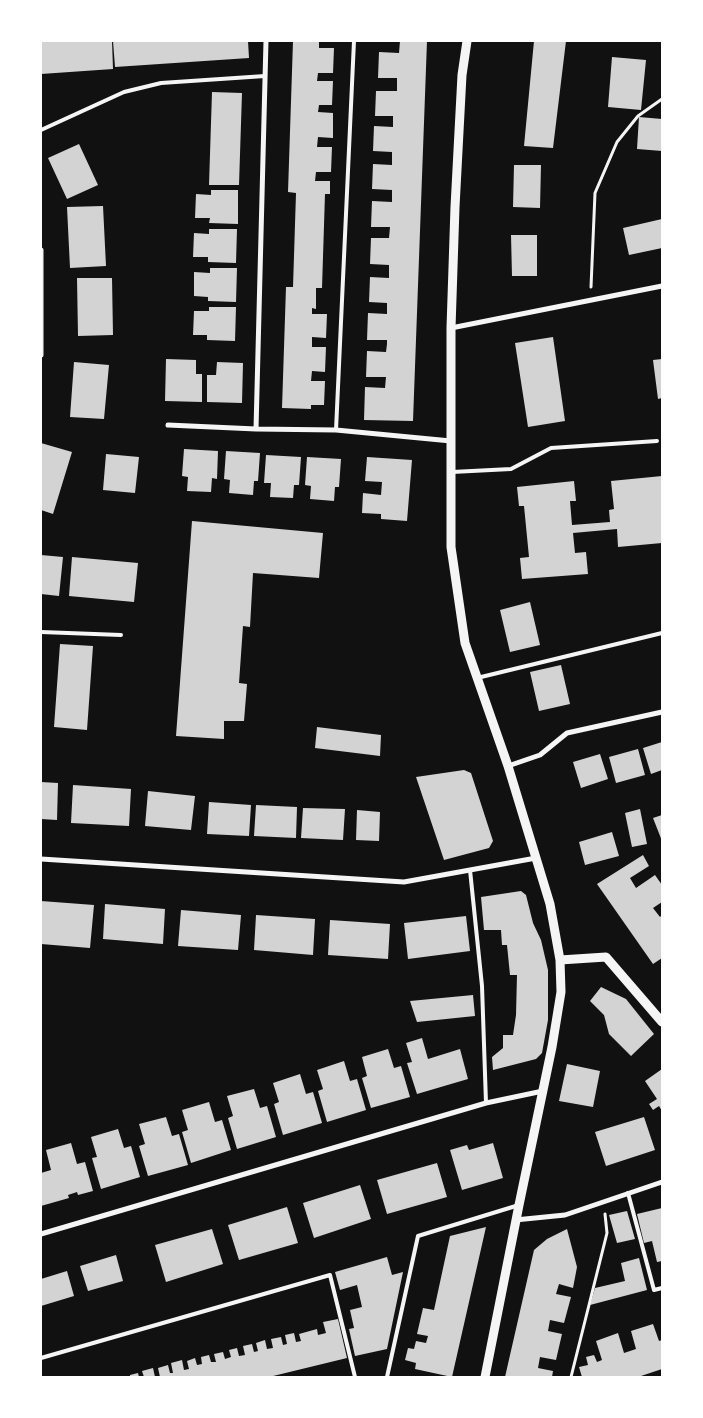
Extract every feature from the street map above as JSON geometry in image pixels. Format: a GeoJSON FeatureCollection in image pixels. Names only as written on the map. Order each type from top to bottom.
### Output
{"type":"FeatureCollection","features":[{"type":"Feature","properties":{"kind":"street"},"geometry":{"type":"LineString","coordinates":[[256,429],[266,41]]}},
{"type":"Feature","properties":{"kind":"street"},"geometry":{"type":"LineString","coordinates":[[466,41],[462,75],[451,328],[451,547],[465,643],[508,766],[550,904],[560,960],[561,992],[552,1047],[518,1205],[485,1377]]}},
{"type":"Feature","properties":{"kind":"street"},"geometry":{"type":"LineString","coordinates":[[41,250],[41,356]]}},
{"type":"Feature","properties":{"kind":"street"},"geometry":{"type":"LineString","coordinates":[[451,328],[662,286]]}},
{"type":"Feature","properties":{"kind":"street"},"geometry":{"type":"LineString","coordinates":[[168,425],[336,430],[451,441]]}},
{"type":"Feature","properties":{"kind":"street"},"geometry":{"type":"LineString","coordinates":[[508,766],[540,755],[567,733],[662,712]]}},
{"type":"Feature","properties":{"kind":"street"},"geometry":{"type":"LineString","coordinates":[[41,859],[404,882],[536,858]]}},
{"type":"Feature","properties":{"kind":"street"},"geometry":{"type":"LineString","coordinates":[[560,960],[606,957],[662,1022]]}},
{"type":"Feature","properties":{"kind":"street"},"geometry":{"type":"LineString","coordinates":[[41,1234],[486,1104],[543,1091]]}},
{"type":"Feature","properties":{"kind":"street"},"geometry":{"type":"LineString","coordinates":[[516,1220],[564,1215],[662,1182]]}},
{"type":"Feature","properties":{"kind":"lane"},"geometry":{"type":"LineString","coordinates":[[336,430],[354,41]]}},
{"type":"Feature","properties":{"kind":"lane"},"geometry":{"type":"LineString","coordinates":[[41,130],[124,92],[161,83],[264,76]]}},
{"type":"Feature","properties":{"kind":"lane"},"geometry":{"type":"LineString","coordinates":[[451,472],[511,470],[550,448],[656,441]]}},
{"type":"Feature","properties":{"kind":"lane"},"geometry":{"type":"LineString","coordinates":[[41,632],[121,635]]}},
{"type":"Feature","properties":{"kind":"lane"},"geometry":{"type":"LineString","coordinates":[[477,678],[662,633]]}},
{"type":"Feature","properties":{"kind":"lane"},"geometry":{"type":"LineString","coordinates":[[470,870],[482,986],[486,1104]]}},
{"type":"Feature","properties":{"kind":"lane"},"geometry":{"type":"LineString","coordinates":[[628,1193],[654,1290],[662,1288]]}},
{"type":"Feature","properties":{"kind":"lane"},"geometry":{"type":"LineString","coordinates":[[387,1377],[418,1236],[518,1205]]}},
{"type":"Feature","properties":{"kind":"lane"},"geometry":{"type":"LineString","coordinates":[[41,1358],[330,1275],[355,1377]]}},
{"type":"Feature","properties":{"kind":"path"},"geometry":{"type":"LineString","coordinates":[[590,300],[595,193],[617,142],[638,116],[662,99]]}},
{"type":"Feature","properties":{"kind":"path"},"geometry":{"type":"LineString","coordinates":[[572,1377],[607,1234],[604,1201]]}},
{"type":"Feature","properties":{"kind":"building"},"geometry":{"type":"Polygon","coordinates":[[[112,41],[113,69],[41,74],[41,42],[112,41]]]}},
{"type":"Feature","properties":{"kind":"building"},"geometry":{"type":"Polygon","coordinates":[[[113,41],[248,41],[249,58],[115,67],[113,41]]]}},
{"type":"Feature","properties":{"kind":"building"},"geometry":{"type":"Polygon","coordinates":[[[293,41],[319,41],[319,48],[334,48],[333,73],[318,73],[317,81],[333,81],[332,105],[319,105],[318,112],[333,113],[333,138],[318,137],[317,147],[332,147],[331,172],[316,172],[315,181],[330,181],[330,194],[325,194],[322,288],[316,288],[316,309],[312,308],[312,314],[327,314],[326,338],[312,337],[312,347],[326,347],[325,372],[312,371],[311,381],[325,381],[324,405],[311,405],[311,409],[282,408],[286,287],[293,287],[296,193],[288,192],[293,41]]]}},
{"type":"Feature","properties":{"kind":"building"},"geometry":{"type":"Polygon","coordinates":[[[400,41],[427,41],[413,421],[364,420],[365,387],[385,388],[386,377],[366,377],[367,351],[386,352],[387,344],[387,340],[367,340],[368,313],[387,314],[387,303],[369,302],[370,277],[389,278],[389,265],[370,264],[371,238],[389,238],[390,227],[371,227],[372,201],[392,202],[392,190],[372,189],[373,164],[392,165],[392,152],[373,151],[374,126],[393,127],[393,116],[375,116],[376,91],[397,91],[397,78],[378,78],[379,52],[399,53],[400,41]]]}},
{"type":"Feature","properties":{"kind":"building"},"geometry":{"type":"Polygon","coordinates":[[[534,41],[566,41],[553,148],[524,146],[534,41]]]}},
{"type":"Feature","properties":{"kind":"building"},"geometry":{"type":"Polygon","coordinates":[[[612,57],[646,60],[641,110],[608,107],[612,57]]]}},
{"type":"Feature","properties":{"kind":"building"},"geometry":{"type":"Polygon","coordinates":[[[212,92],[242,93],[239,185],[209,185],[212,92]]]}},
{"type":"Feature","properties":{"kind":"building"},"geometry":{"type":"Polygon","coordinates":[[[639,117],[662,119],[662,151],[637,149],[639,117]]]}},
{"type":"Feature","properties":{"kind":"building"},"geometry":{"type":"Polygon","coordinates":[[[79,144],[98,185],[67,199],[48,158],[79,144]]]}},
{"type":"Feature","properties":{"kind":"building"},"geometry":{"type":"Polygon","coordinates":[[[514,165],[541,165],[540,208],[513,207],[514,165]]]}},
{"type":"Feature","properties":{"kind":"building"},"geometry":{"type":"Polygon","coordinates":[[[211,190],[238,190],[238,224],[209,223],[210,218],[195,218],[196,194],[211,195],[211,190]]]}},
{"type":"Feature","properties":{"kind":"building"},"geometry":{"type":"Polygon","coordinates":[[[103,206],[106,266],[70,268],[67,207],[103,206]]]}},
{"type":"Feature","properties":{"kind":"building"},"geometry":{"type":"Polygon","coordinates":[[[662,219],[662,248],[629,255],[623,228],[662,219]]]}},
{"type":"Feature","properties":{"kind":"building"},"geometry":{"type":"Polygon","coordinates":[[[209,229],[237,229],[236,263],[208,262],[208,257],[193,257],[194,233],[209,234],[209,229]]]}},
{"type":"Feature","properties":{"kind":"building"},"geometry":{"type":"Polygon","coordinates":[[[511,235],[537,235],[537,276],[512,276],[511,235]]]}},
{"type":"Feature","properties":{"kind":"building"},"geometry":{"type":"Polygon","coordinates":[[[210,268],[237,268],[236,302],[208,301],[208,297],[194,296],[194,272],[210,273],[210,268]]]}},
{"type":"Feature","properties":{"kind":"building"},"geometry":{"type":"Polygon","coordinates":[[[77,278],[112,278],[113,335],[78,336],[77,278]]]}},
{"type":"Feature","properties":{"kind":"building"},"geometry":{"type":"Polygon","coordinates":[[[209,307],[236,307],[235,341],[207,340],[207,335],[193,335],[194,311],[209,311],[209,307]]]}},
{"type":"Feature","properties":{"kind":"building"},"geometry":{"type":"Polygon","coordinates":[[[553,337],[565,421],[528,427],[515,343],[553,337]]]}},
{"type":"Feature","properties":{"kind":"building"},"geometry":{"type":"Polygon","coordinates":[[[166,359],[196,360],[196,374],[202,374],[202,402],[165,401],[166,359]]]}},
{"type":"Feature","properties":{"kind":"building"},"geometry":{"type":"Polygon","coordinates":[[[662,359],[662,398],[658,399],[653,360],[662,359]]]}},
{"type":"Feature","properties":{"kind":"building"},"geometry":{"type":"Polygon","coordinates":[[[74,362],[109,365],[104,419],[70,417],[74,362]]]}},
{"type":"Feature","properties":{"kind":"building"},"geometry":{"type":"Polygon","coordinates":[[[217,362],[243,363],[242,403],[207,402],[207,375],[216,375],[217,362]]]}},
{"type":"Feature","properties":{"kind":"building"},"geometry":{"type":"Polygon","coordinates":[[[41,443],[72,452],[53,514],[41,510],[41,443]]]}},
{"type":"Feature","properties":{"kind":"building"},"geometry":{"type":"Polygon","coordinates":[[[184,449],[218,451],[217,479],[212,478],[211,492],[187,491],[188,477],[182,476],[184,449]]]}},
{"type":"Feature","properties":{"kind":"building"},"geometry":{"type":"Polygon","coordinates":[[[226,451],[260,453],[258,481],[254,481],[253,495],[229,493],[230,480],[224,479],[226,451]]]}},
{"type":"Feature","properties":{"kind":"building"},"geometry":{"type":"Polygon","coordinates":[[[106,454],[139,457],[135,493],[103,490],[106,454]]]}},
{"type":"Feature","properties":{"kind":"building"},"geometry":{"type":"Polygon","coordinates":[[[266,455],[301,457],[299,485],[294,485],[293,498],[270,497],[271,483],[264,483],[266,455]]]}},
{"type":"Feature","properties":{"kind":"building"},"geometry":{"type":"Polygon","coordinates":[[[307,457],[341,459],[339,487],[335,487],[334,501],[310,499],[311,486],[305,485],[307,457]]]}},
{"type":"Feature","properties":{"kind":"building"},"geometry":{"type":"Polygon","coordinates":[[[367,457],[412,460],[407,521],[381,519],[381,514],[362,513],[363,493],[381,495],[382,482],[365,481],[367,457]]]}},
{"type":"Feature","properties":{"kind":"building"},"geometry":{"type":"Polygon","coordinates":[[[662,476],[662,543],[618,547],[617,529],[573,533],[575,553],[586,552],[588,574],[522,579],[520,558],[529,557],[524,506],[519,506],[517,487],[574,481],[576,501],[570,501],[572,525],[610,522],[609,510],[614,509],[611,481],[662,476]]]}},
{"type":"Feature","properties":{"kind":"building"},"geometry":{"type":"Polygon","coordinates":[[[192,521],[323,533],[319,578],[253,573],[250,627],[243,626],[239,683],[247,684],[244,721],[224,721],[224,739],[176,736],[192,521]]]}},
{"type":"Feature","properties":{"kind":"building"},"geometry":{"type":"Polygon","coordinates":[[[41,555],[63,557],[59,596],[41,594],[41,555]]]}},
{"type":"Feature","properties":{"kind":"building"},"geometry":{"type":"Polygon","coordinates":[[[72,557],[138,563],[134,602],[69,596],[72,557]]]}},
{"type":"Feature","properties":{"kind":"building"},"geometry":{"type":"Polygon","coordinates":[[[530,602],[540,645],[510,652],[500,610],[530,602]]]}},
{"type":"Feature","properties":{"kind":"building"},"geometry":{"type":"Polygon","coordinates":[[[60,644],[93,646],[87,730],[54,727],[60,644]]]}},
{"type":"Feature","properties":{"kind":"building"},"geometry":{"type":"Polygon","coordinates":[[[561,665],[570,704],[539,711],[530,672],[561,665]]]}},
{"type":"Feature","properties":{"kind":"building"},"geometry":{"type":"Polygon","coordinates":[[[317,727],[381,735],[380,756],[315,748],[317,727]]]}},
{"type":"Feature","properties":{"kind":"building"},"geometry":{"type":"Polygon","coordinates":[[[662,742],[662,770],[651,774],[643,748],[662,742]]]}},
{"type":"Feature","properties":{"kind":"building"},"geometry":{"type":"Polygon","coordinates":[[[638,749],[645,775],[616,783],[609,757],[638,749]]]}},
{"type":"Feature","properties":{"kind":"building"},"geometry":{"type":"Polygon","coordinates":[[[600,754],[608,779],[581,788],[573,762],[600,754]]]}},
{"type":"Feature","properties":{"kind":"building"},"geometry":{"type":"Polygon","coordinates":[[[464,770],[471,773],[493,841],[489,848],[444,860],[416,777],[464,770]]]}},
{"type":"Feature","properties":{"kind":"building"},"geometry":{"type":"Polygon","coordinates":[[[41,782],[58,783],[57,820],[41,819],[41,782]]]}},
{"type":"Feature","properties":{"kind":"building"},"geometry":{"type":"Polygon","coordinates":[[[73,785],[131,789],[129,826],[71,823],[73,785]]]}},
{"type":"Feature","properties":{"kind":"building"},"geometry":{"type":"Polygon","coordinates":[[[148,791],[195,796],[191,830],[145,826],[148,791]]]}},
{"type":"Feature","properties":{"kind":"building"},"geometry":{"type":"Polygon","coordinates":[[[209,802],[251,805],[249,836],[207,834],[209,802]]]}},
{"type":"Feature","properties":{"kind":"building"},"geometry":{"type":"Polygon","coordinates":[[[256,805],[297,807],[296,838],[254,836],[256,805]]]}},
{"type":"Feature","properties":{"kind":"building"},"geometry":{"type":"Polygon","coordinates":[[[303,808],[345,809],[343,840],[301,838],[303,808]]]}},
{"type":"Feature","properties":{"kind":"building"},"geometry":{"type":"Polygon","coordinates":[[[640,809],[647,844],[632,847],[625,813],[640,809]]]}},
{"type":"Feature","properties":{"kind":"building"},"geometry":{"type":"Polygon","coordinates":[[[357,810],[380,812],[379,841],[356,840],[357,810]]]}},
{"type":"Feature","properties":{"kind":"building"},"geometry":{"type":"Polygon","coordinates":[[[662,815],[662,841],[653,818],[662,815]]]}},
{"type":"Feature","properties":{"kind":"building"},"geometry":{"type":"Polygon","coordinates":[[[612,832],[619,856],[585,865],[579,842],[612,832]]]}},
{"type":"Feature","properties":{"kind":"building"},"geometry":{"type":"Polygon","coordinates":[[[643,855],[649,866],[630,878],[636,888],[655,875],[662,885],[662,902],[653,908],[660,917],[662,915],[662,958],[653,964],[597,884],[643,855]]]}},
{"type":"Feature","properties":{"kind":"building"},"geometry":{"type":"Polygon","coordinates":[[[521,891],[526,895],[533,923],[541,940],[548,970],[548,1020],[542,1053],[536,1059],[493,1070],[492,1057],[503,1048],[503,1035],[513,1035],[516,1015],[517,975],[510,975],[507,945],[502,945],[501,930],[484,930],[481,897],[521,891]]]}},
{"type":"Feature","properties":{"kind":"building"},"geometry":{"type":"Polygon","coordinates":[[[41,901],[94,905],[90,948],[41,944],[41,901]]]}},
{"type":"Feature","properties":{"kind":"building"},"geometry":{"type":"Polygon","coordinates":[[[105,904],[165,909],[163,944],[103,939],[105,904]]]}},
{"type":"Feature","properties":{"kind":"building"},"geometry":{"type":"Polygon","coordinates":[[[181,910],[241,915],[238,950],[178,946],[181,910]]]}},
{"type":"Feature","properties":{"kind":"building"},"geometry":{"type":"Polygon","coordinates":[[[256,915],[315,919],[313,955],[254,950],[256,915]]]}},
{"type":"Feature","properties":{"kind":"building"},"geometry":{"type":"Polygon","coordinates":[[[466,916],[470,951],[408,959],[404,923],[466,916]]]}},
{"type":"Feature","properties":{"kind":"building"},"geometry":{"type":"Polygon","coordinates":[[[330,920],[390,924],[388,959],[328,955],[330,920]]]}},
{"type":"Feature","properties":{"kind":"building"},"geometry":{"type":"Polygon","coordinates":[[[601,987],[626,999],[654,1034],[631,1056],[609,1034],[604,1015],[590,1001],[601,987]]]}},
{"type":"Feature","properties":{"kind":"building"},"geometry":{"type":"Polygon","coordinates":[[[473,995],[475,1016],[417,1022],[410,1001],[473,995]]]}},
{"type":"Feature","properties":{"kind":"building"},"geometry":{"type":"Polygon","coordinates":[[[422,1038],[428,1059],[460,1049],[468,1079],[417,1094],[407,1063],[412,1062],[406,1043],[422,1038]]]}},
{"type":"Feature","properties":{"kind":"building"},"geometry":{"type":"Polygon","coordinates":[[[388,1049],[394,1068],[401,1066],[410,1097],[371,1108],[362,1078],[367,1076],[362,1057],[388,1049]]]}},
{"type":"Feature","properties":{"kind":"building"},"geometry":{"type":"Polygon","coordinates":[[[344,1061],[350,1081],[357,1079],[366,1110],[327,1122],[318,1091],[323,1089],[317,1070],[344,1061]]]}},
{"type":"Feature","properties":{"kind":"building"},"geometry":{"type":"Polygon","coordinates":[[[567,1064],[600,1071],[593,1107],[559,1101],[567,1064]]]}},
{"type":"Feature","properties":{"kind":"building"},"geometry":{"type":"Polygon","coordinates":[[[662,1069],[662,1111],[659,1106],[653,1110],[649,1104],[657,1099],[645,1081],[662,1069]]]}},
{"type":"Feature","properties":{"kind":"building"},"geometry":{"type":"Polygon","coordinates":[[[300,1074],[306,1094],[313,1092],[322,1123],[283,1135],[274,1104],[279,1102],[273,1083],[300,1074]]]}},
{"type":"Feature","properties":{"kind":"building"},"geometry":{"type":"Polygon","coordinates":[[[254,1089],[260,1108],[267,1106],[276,1137],[237,1149],[228,1118],[233,1116],[227,1096],[254,1089]]]}},
{"type":"Feature","properties":{"kind":"building"},"geometry":{"type":"Polygon","coordinates":[[[209,1102],[215,1122],[222,1120],[231,1150],[191,1163],[182,1132],[188,1130],[182,1110],[209,1102]]]}},
{"type":"Feature","properties":{"kind":"building"},"geometry":{"type":"Polygon","coordinates":[[[166,1117],[172,1136],[179,1134],[188,1165],[148,1176],[139,1146],[145,1144],[139,1124],[166,1117]]]}},
{"type":"Feature","properties":{"kind":"building"},"geometry":{"type":"Polygon","coordinates":[[[644,1117],[655,1150],[606,1166],[595,1132],[644,1117]]]}},
{"type":"Feature","properties":{"kind":"building"},"geometry":{"type":"Polygon","coordinates":[[[118,1129],[124,1148],[131,1146],[140,1177],[101,1189],[92,1158],[97,1157],[91,1137],[118,1129]]]}},
{"type":"Feature","properties":{"kind":"building"},"geometry":{"type":"Polygon","coordinates":[[[71,1143],[77,1164],[85,1162],[93,1191],[78,1195],[77,1192],[68,1195],[69,1198],[41,1206],[41,1173],[51,1170],[46,1150],[71,1143]]]}},
{"type":"Feature","properties":{"kind":"building"},"geometry":{"type":"Polygon","coordinates":[[[493,1143],[503,1178],[462,1190],[450,1150],[467,1145],[469,1150],[493,1143]]]}},
{"type":"Feature","properties":{"kind":"building"},"geometry":{"type":"Polygon","coordinates":[[[437,1163],[447,1197],[387,1214],[377,1180],[437,1163]]]}},
{"type":"Feature","properties":{"kind":"building"},"geometry":{"type":"Polygon","coordinates":[[[360,1185],[371,1219],[314,1238],[303,1203],[360,1185]]]}},
{"type":"Feature","properties":{"kind":"building"},"geometry":{"type":"Polygon","coordinates":[[[287,1207],[298,1243],[239,1260],[228,1225],[287,1207]]]}},
{"type":"Feature","properties":{"kind":"building"},"geometry":{"type":"Polygon","coordinates":[[[662,1208],[662,1261],[657,1262],[652,1241],[644,1243],[637,1214],[662,1208]]]}},
{"type":"Feature","properties":{"kind":"building"},"geometry":{"type":"Polygon","coordinates":[[[627,1211],[635,1239],[617,1243],[609,1215],[627,1211]]]}},
{"type":"Feature","properties":{"kind":"building"},"geometry":{"type":"Polygon","coordinates":[[[486,1227],[452,1377],[415,1369],[416,1363],[405,1360],[408,1348],[414,1349],[416,1341],[426,1343],[428,1336],[417,1334],[423,1308],[434,1310],[450,1236],[486,1227]]]}},
{"type":"Feature","properties":{"kind":"building"},"geometry":{"type":"Polygon","coordinates":[[[212,1229],[223,1264],[166,1282],[155,1245],[212,1229]]]}},
{"type":"Feature","properties":{"kind":"building"},"geometry":{"type":"Polygon","coordinates":[[[567,1229],[577,1267],[573,1288],[559,1284],[556,1294],[571,1297],[564,1323],[550,1320],[548,1331],[562,1334],[556,1360],[540,1357],[538,1368],[553,1371],[552,1377],[505,1377],[534,1250],[547,1239],[567,1229]]]}},
{"type":"Feature","properties":{"kind":"building"},"geometry":{"type":"Polygon","coordinates":[[[116,1255],[123,1281],[88,1291],[80,1266],[116,1255]]]}},
{"type":"Feature","properties":{"kind":"building"},"geometry":{"type":"Polygon","coordinates":[[[387,1257],[392,1275],[403,1272],[387,1349],[355,1356],[349,1329],[354,1328],[350,1310],[362,1307],[357,1285],[340,1290],[335,1272],[387,1257]]]}},
{"type":"Feature","properties":{"kind":"building"},"geometry":{"type":"Polygon","coordinates":[[[639,1258],[647,1290],[590,1305],[595,1288],[625,1281],[621,1263],[639,1258]]]}},
{"type":"Feature","properties":{"kind":"building"},"geometry":{"type":"Polygon","coordinates":[[[67,1271],[74,1296],[41,1306],[41,1279],[67,1271]]]}},
{"type":"Feature","properties":{"kind":"building"},"geometry":{"type":"Polygon","coordinates":[[[338,1319],[347,1358],[269,1377],[160,1377],[158,1368],[168,1365],[170,1373],[173,1373],[171,1363],[182,1360],[184,1370],[189,1369],[187,1361],[195,1358],[197,1365],[202,1364],[201,1357],[209,1355],[211,1362],[216,1362],[214,1354],[223,1352],[225,1359],[231,1357],[229,1350],[237,1348],[239,1356],[245,1355],[243,1346],[252,1344],[254,1352],[258,1351],[256,1343],[265,1340],[267,1349],[273,1348],[271,1339],[281,1337],[283,1345],[287,1344],[285,1335],[294,1333],[296,1342],[301,1341],[299,1334],[317,1329],[318,1335],[326,1333],[323,1322],[338,1319]]]}},
{"type":"Feature","properties":{"kind":"building"},"geometry":{"type":"Polygon","coordinates":[[[653,1324],[659,1341],[662,1340],[662,1369],[638,1377],[582,1377],[579,1367],[588,1365],[586,1357],[594,1355],[597,1362],[602,1360],[596,1341],[618,1333],[624,1353],[636,1349],[631,1331],[653,1324]]]}},
{"type":"Feature","properties":{"kind":"building"},"geometry":{"type":"Polygon","coordinates":[[[153,1368],[155,1377],[144,1377],[142,1371],[153,1368]]]}},
{"type":"Feature","properties":{"kind":"building"},"geometry":{"type":"Polygon","coordinates":[[[138,1373],[139,1377],[130,1377],[130,1375],[138,1373]]]}}]}
